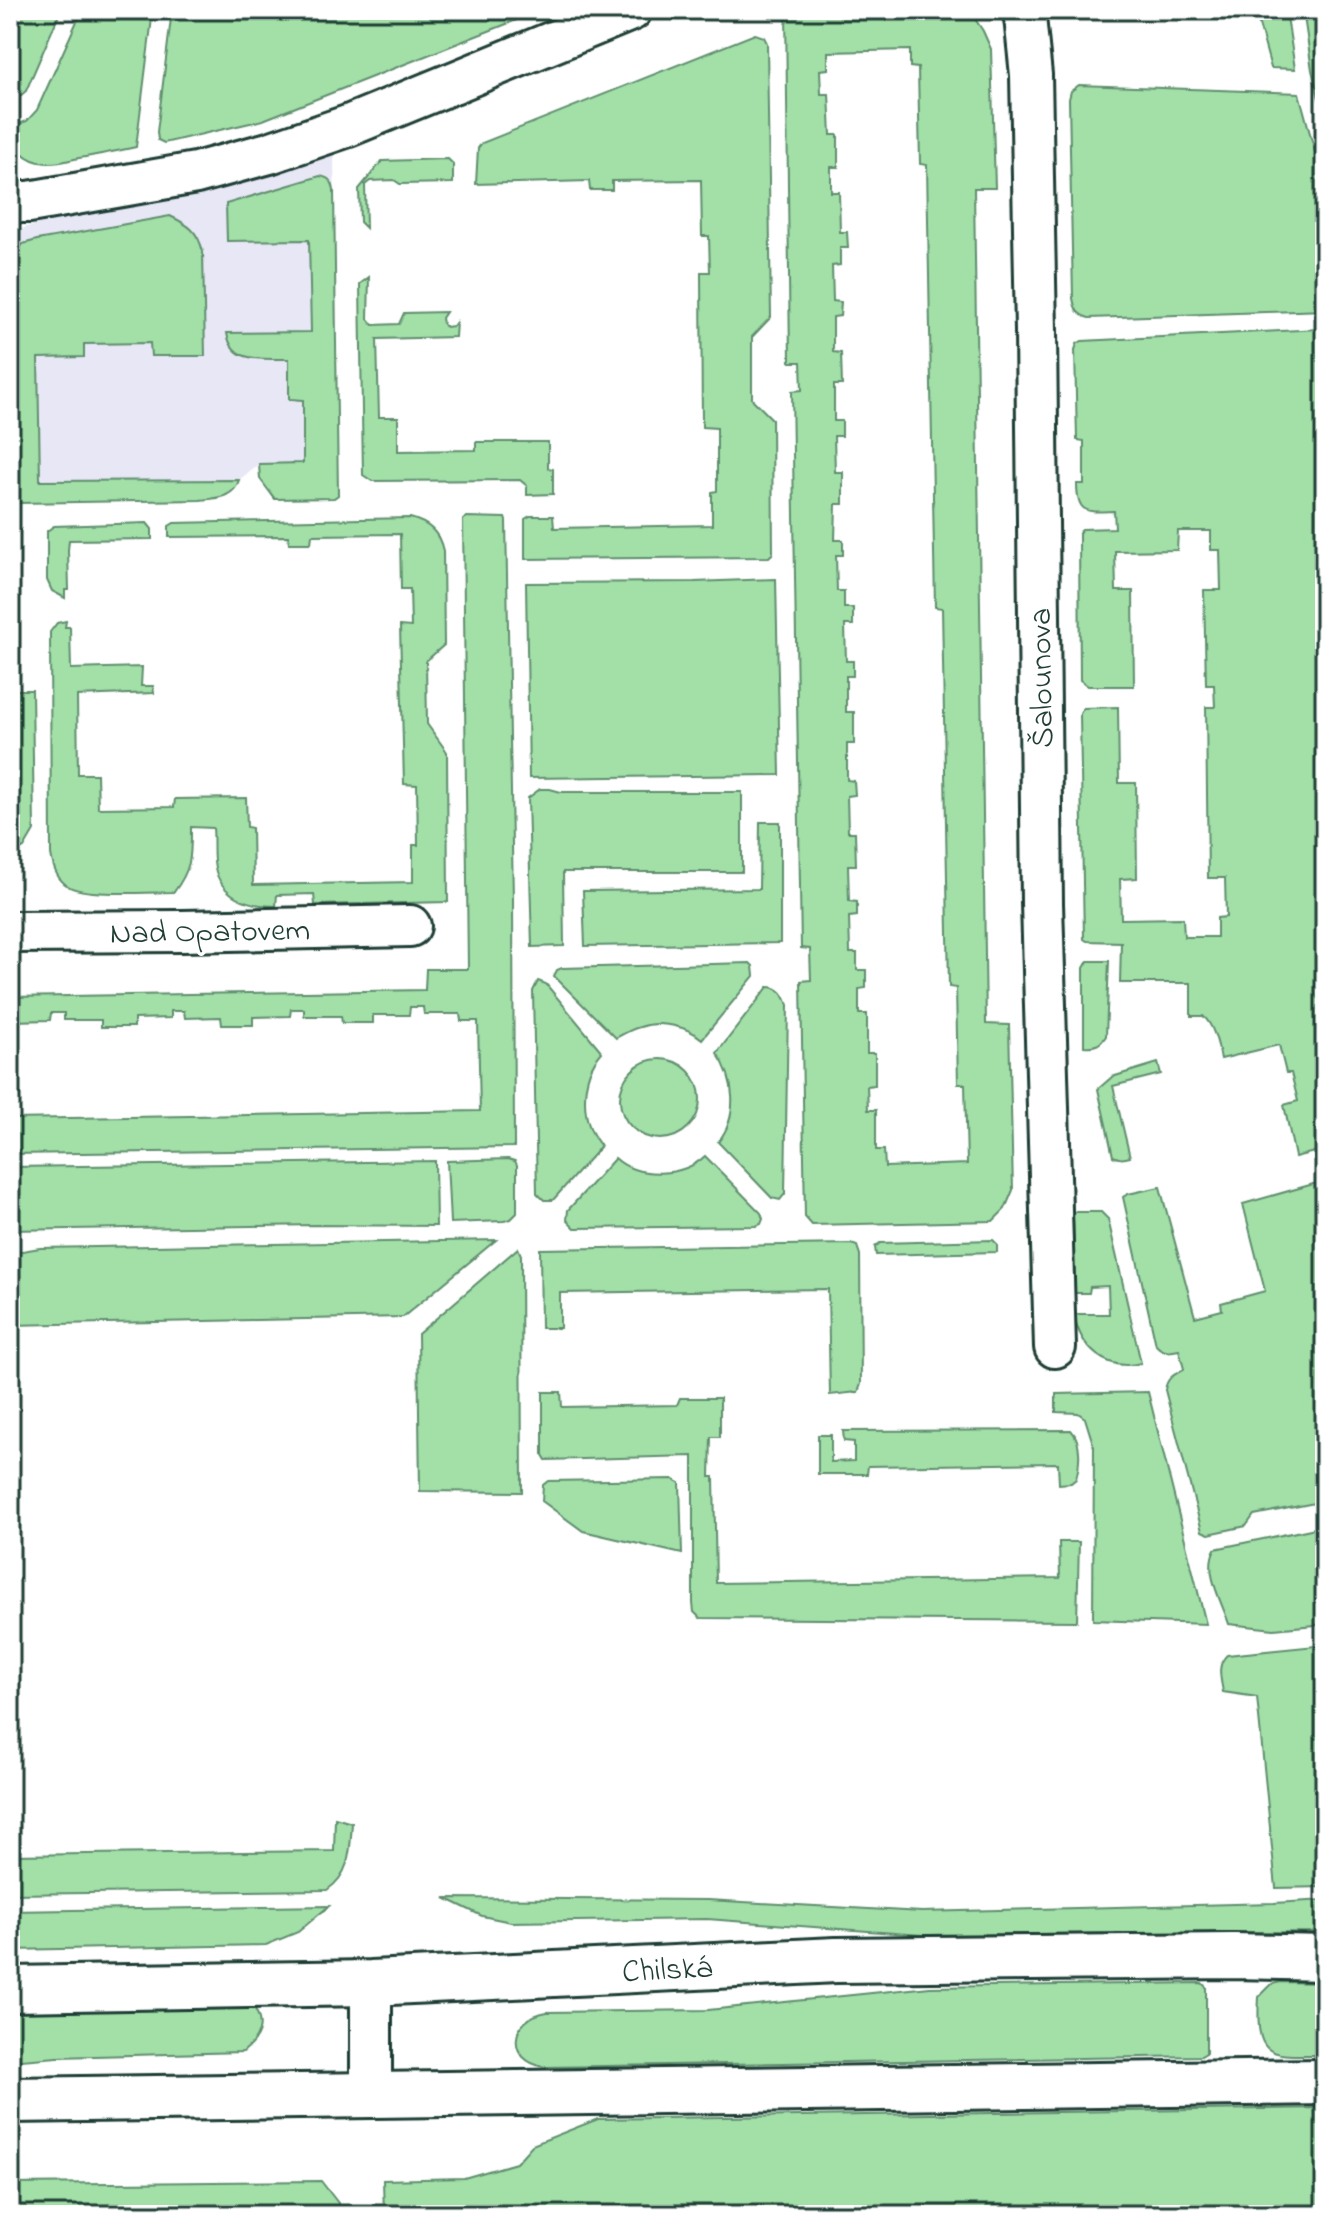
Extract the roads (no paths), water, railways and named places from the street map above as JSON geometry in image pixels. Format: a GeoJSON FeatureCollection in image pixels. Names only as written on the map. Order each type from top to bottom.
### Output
{"type":"FeatureCollection","features":[{"type":"Feature","properties":{"kind":"main road","name":"Chilská"},"geometry":{"type":"LineString","coordinates":[[10,1989],[371,1983],[836,1960],[1325,1958]]}},
{"type":"Feature","properties":{"kind":"main road"},"geometry":{"type":"LineString","coordinates":[[10,2100],[1325,2082]]}},
{"type":"Feature","properties":{"kind":"street"},"geometry":{"type":"LineString","coordinates":[[10,202],[29,202],[171,178],[269,153],[348,126],[631,10]]}},
{"type":"Feature","properties":{"kind":"street","name":"Šalounova"},"geometry":{"type":"LineString","coordinates":[[1022,10],[1031,91],[1042,903],[1055,1347]]}},
{"type":"Feature","properties":{"kind":"street","name":"Nad Opatovem"},"geometry":{"type":"LineString","coordinates":[[10,932],[410,926]]}},
{"type":"Feature","properties":{"kind":"street"},"geometry":{"type":"LineString","coordinates":[[371,1983],[371,2094]]}}]}
